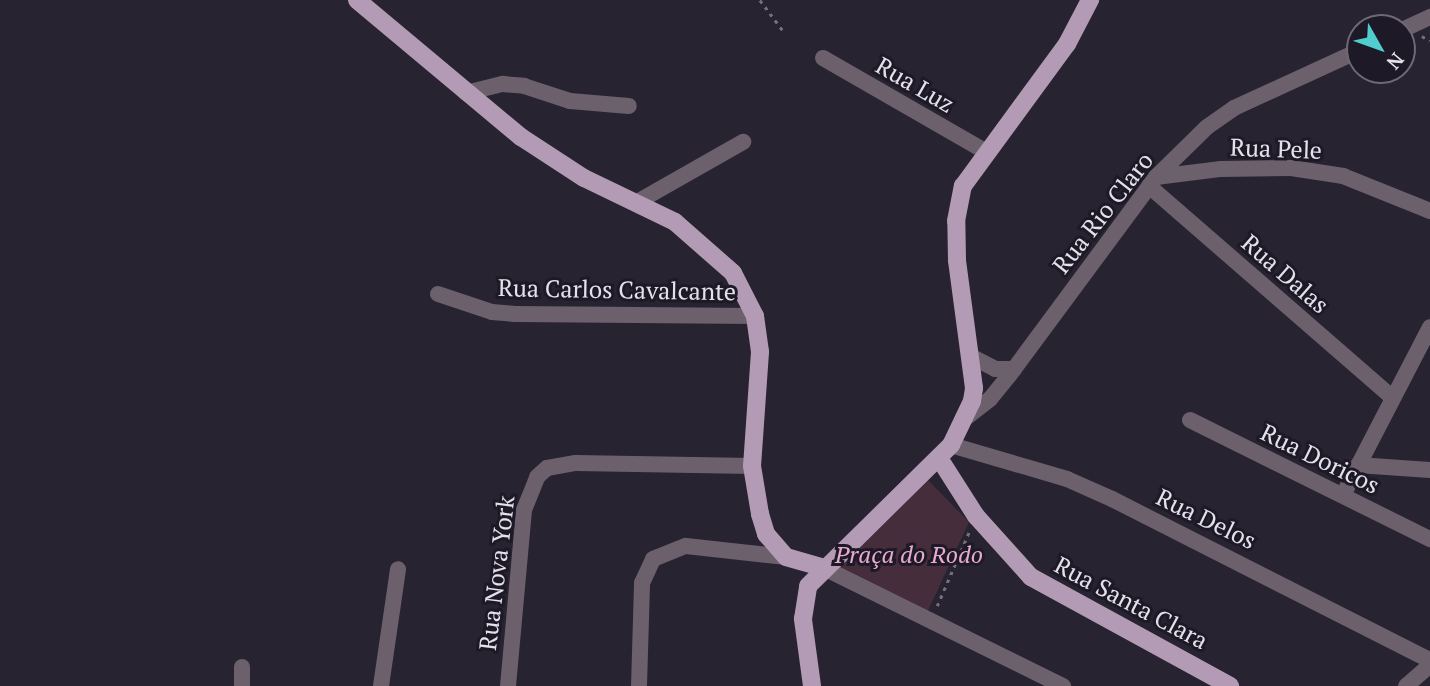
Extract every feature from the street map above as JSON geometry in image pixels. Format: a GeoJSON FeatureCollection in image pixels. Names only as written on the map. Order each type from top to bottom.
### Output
{"type":"FeatureCollection","features":[{"type":"Feature","properties":{"kind":"main road"},"geometry":{"type":"LineString","coordinates":[[357,0],[467,93],[552,159],[639,201],[713,252],[733,273],[755,316],[760,384],[752,466],[766,534],[786,556],[822,567]]}},
{"type":"Feature","properties":{"kind":"main road"},"geometry":{"type":"LineString","coordinates":[[812,686],[803,603],[808,586],[822,567],[945,451],[967,417],[974,388],[956,221],[963,186],[985,151],[1041,82],[1090,0]]}},
{"type":"Feature","properties":{"kind":"main road","name":"Rua Santa Clara"},"geometry":{"type":"LineString","coordinates":[[945,451],[976,516],[1031,577],[1057,595],[1230,686]]}},
{"type":"Feature","properties":{"kind":"street","name":"Rua Rio Claro"},"geometry":{"type":"LineString","coordinates":[[967,417],[990,399],[1014,369],[1152,181],[1234,108],[1346,56]]}},
{"type":"Feature","properties":{"kind":"street","name":"Rua Luz"},"geometry":{"type":"LineString","coordinates":[[823,58],[985,151]]}},
{"type":"Feature","properties":{"kind":"street"},"geometry":{"type":"LineString","coordinates":[[467,93],[503,84],[524,86],[570,101],[629,106]]}},
{"type":"Feature","properties":{"kind":"street"},"geometry":{"type":"LineString","coordinates":[[639,201],[743,142]]}},
{"type":"Feature","properties":{"kind":"street","name":"Rua Pele"},"geometry":{"type":"LineString","coordinates":[[1152,181],[1220,169],[1291,168],[1343,176],[1430,211]]}},
{"type":"Feature","properties":{"kind":"street","name":"Rua Dalas"},"geometry":{"type":"LineString","coordinates":[[1152,181],[1392,397]]}},
{"type":"Feature","properties":{"kind":"street","name":"Rua Carlos Cavalcante"},"geometry":{"type":"LineString","coordinates":[[439,294],[492,312],[515,314],[755,316]]}},
{"type":"Feature","properties":{"kind":"street"},"geometry":{"type":"LineString","coordinates":[[1343,495],[1430,327]]}},
{"type":"Feature","properties":{"kind":"street"},"geometry":{"type":"LineString","coordinates":[[970,356],[995,369],[1014,369]]}},
{"type":"Feature","properties":{"kind":"street","name":"Rua Doricos"},"geometry":{"type":"LineString","coordinates":[[1190,420],[1430,539]]}},
{"type":"Feature","properties":{"kind":"street","name":"Rua Delos"},"geometry":{"type":"LineString","coordinates":[[945,451],[1067,479],[1112,499],[1430,663]]}},
{"type":"Feature","properties":{"kind":"street","name":"Rua Nova York"},"geometry":{"type":"LineString","coordinates":[[508,686],[524,510],[537,477],[547,468],[576,463],[752,466]]}},
{"type":"Feature","properties":{"kind":"street"},"geometry":{"type":"LineString","coordinates":[[1358,465],[1430,470]]}},
{"type":"Feature","properties":{"kind":"street"},"geometry":{"type":"LineString","coordinates":[[639,686],[642,583],[653,559],[687,546],[786,556]]}},
{"type":"Feature","properties":{"kind":"street"},"geometry":{"type":"LineString","coordinates":[[822,567],[1063,686]]}},
{"type":"Feature","properties":{"kind":"street"},"geometry":{"type":"LineString","coordinates":[[381,686],[398,569]]}},
{"type":"Feature","properties":{"kind":"street"},"geometry":{"type":"LineString","coordinates":[[1406,686],[1430,663]]}},
{"type":"Feature","properties":{"kind":"street"},"geometry":{"type":"LineString","coordinates":[[242,667],[242,686]]}},
{"type":"Feature","properties":{"kind":"path"},"geometry":{"type":"LineString","coordinates":[[760,0],[784,32]]}},
{"type":"Feature","properties":{"kind":"path"},"geometry":{"type":"LineString","coordinates":[[931,620],[976,516]]}},
{"type":"Feature","properties":{"kind":"green space","name":"Praça do Rodo"},"geometry":{"type":"Polygon","coordinates":[[[927,479],[969,522],[927,613],[838,567],[927,479]]]}}]}
